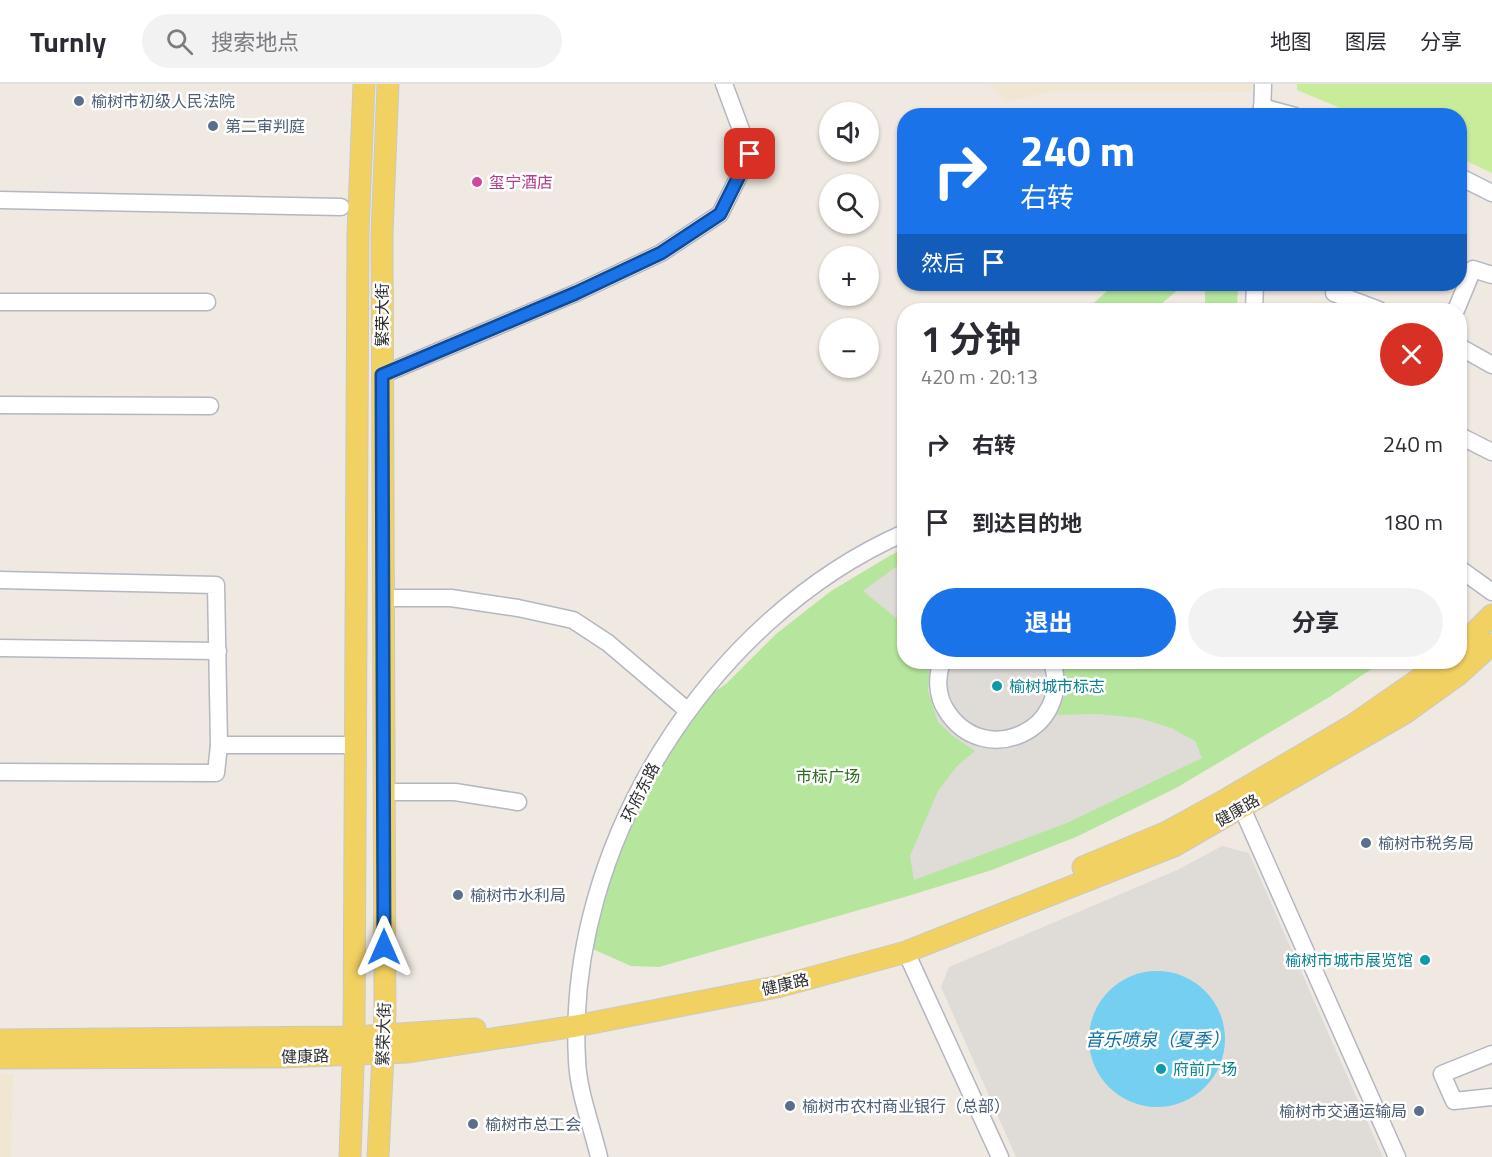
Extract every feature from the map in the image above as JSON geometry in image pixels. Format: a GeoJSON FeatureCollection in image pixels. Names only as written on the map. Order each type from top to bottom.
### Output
{"type":"FeatureCollection","features":[{"type":"Feature","properties":{"kind":"main road","name":"繁荣大街"},"geometry":{"type":"LineString","coordinates":[[350,1157],[354,1046],[358,233],[364,84]]}},
{"type":"Feature","properties":{"kind":"main road","name":"繁荣大街"},"geometry":{"type":"LineString","coordinates":[[378,1157],[383,1044],[382,233],[388,84]]}},
{"type":"Feature","properties":{"kind":"main road"},"geometry":{"type":"LineString","coordinates":[[1467,640],[1492,615]]}},
{"type":"Feature","properties":{"kind":"main road","name":"健康路"},"geometry":{"type":"LineString","coordinates":[[1467,667],[1492,644]]}},
{"type":"Feature","properties":{"kind":"main road","name":"健康路"},"geometry":{"type":"LineString","coordinates":[[577,1019],[775,976],[934,928],[1167,832],[1353,725],[1434,669]]}},
{"type":"Feature","properties":{"kind":"main road","name":"健康路"},"geometry":{"type":"LineString","coordinates":[[0,1058],[283,1057],[486,1028],[577,1019],[781,986],[906,952],[1174,846],[1405,713],[1465,669]]}},
{"type":"Feature","properties":{"kind":"main road","name":"健康路"},"geometry":{"type":"LineString","coordinates":[[0,1040],[354,1046]]}},
{"type":"Feature","properties":{"kind":"street"},"geometry":{"type":"LineString","coordinates":[[382,375],[576,293],[661,253],[720,214],[750,154],[724,84]]}},
{"type":"Feature","properties":{"kind":"street"},"geometry":{"type":"LineString","coordinates":[[1262,108],[1263,84]]}},
{"type":"Feature","properties":{"kind":"street"},"geometry":{"type":"LineString","coordinates":[[1467,180],[1492,193]]}},
{"type":"Feature","properties":{"kind":"street"},"geometry":{"type":"LineString","coordinates":[[0,200],[341,207]]}},
{"type":"Feature","properties":{"kind":"street"},"geometry":{"type":"LineString","coordinates":[[1467,267],[1492,275]]}},
{"type":"Feature","properties":{"kind":"street"},"geometry":{"type":"LineString","coordinates":[[1334,291],[1334,293],[1360,303]]}},
{"type":"Feature","properties":{"kind":"street"},"geometry":{"type":"LineString","coordinates":[[0,302],[207,302]]}},
{"type":"Feature","properties":{"kind":"street"},"geometry":{"type":"LineString","coordinates":[[1467,351],[1492,365]]}},
{"type":"Feature","properties":{"kind":"street"},"geometry":{"type":"LineString","coordinates":[[0,405],[210,406]]}},
{"type":"Feature","properties":{"kind":"street"},"geometry":{"type":"LineString","coordinates":[[1467,440],[1492,452]]}},
{"type":"Feature","properties":{"kind":"street","name":"环府东路"},"geometry":{"type":"LineString","coordinates":[[599,1157],[577,1063],[579,988],[589,926],[609,858],[637,792],[673,731],[688,711],[717,674],[767,623],[823,579],[897,536]]}},
{"type":"Feature","properties":{"kind":"street"},"geometry":{"type":"LineString","coordinates":[[1467,574],[1492,592]]}},
{"type":"Feature","properties":{"kind":"street"},"geometry":{"type":"LineString","coordinates":[[0,580],[216,585],[219,745],[216,773],[0,772]]}},
{"type":"Feature","properties":{"kind":"street"},"geometry":{"type":"LineString","coordinates":[[383,598],[451,598],[518,608],[573,620],[608,643],[688,711]]}},
{"type":"Feature","properties":{"kind":"street"},"geometry":{"type":"LineString","coordinates":[[0,648],[218,651]]}},
{"type":"Feature","properties":{"kind":"street"},"geometry":{"type":"LineString","coordinates":[[939,669],[938,688],[942,705],[952,720],[965,731],[980,738],[997,740],[1013,738],[1028,731],[1041,720],[1051,705],[1055,689],[1054,669]]}},
{"type":"Feature","properties":{"kind":"street"},"geometry":{"type":"LineString","coordinates":[[219,745],[356,745]]}},
{"type":"Feature","properties":{"kind":"street"},"geometry":{"type":"LineString","coordinates":[[384,792],[454,792],[518,802]]}},
{"type":"Feature","properties":{"kind":"street"},"geometry":{"type":"LineString","coordinates":[[1242,808],[1397,1157]]}},
{"type":"Feature","properties":{"kind":"street"},"geometry":{"type":"LineString","coordinates":[[906,952],[1000,1157]]}},
{"type":"Feature","properties":{"kind":"street"},"geometry":{"type":"LineString","coordinates":[[1492,1054],[1442,1074],[1454,1101],[1492,1097]]}},
{"type":"Feature","properties":{"kind":"shaded area"},"geometry":{"type":"Polygon","coordinates":[[[989,84],[1252,84],[1251,92],[1053,91],[1007,102],[989,84]]]}},
{"type":"Feature","properties":{"kind":"shaded area"},"geometry":{"type":"Polygon","coordinates":[[[897,566],[897,617],[896,618],[863,591],[897,566]]]}},
{"type":"Feature","properties":{"kind":"shaded area"},"geometry":{"type":"Polygon","coordinates":[[[930,669],[1059,669],[1064,697],[1057,715],[1098,714],[1139,718],[1171,728],[1195,741],[1202,758],[1067,823],[914,880],[910,856],[938,791],[957,766],[975,751],[938,722],[928,691],[930,669]]]}},
{"type":"Feature","properties":{"kind":"shaded area","name":"府前广场"},"geometry":{"type":"Polygon","coordinates":[[[1222,846],[1249,853],[1383,1157],[1016,1157],[941,987],[949,967],[1177,870],[1222,846]]]}},
{"type":"Feature","properties":{"kind":"shaded area"},"geometry":{"type":"Polygon","coordinates":[[[0,1074],[13,1074],[11,1157],[0,1157],[0,1074]]]}},
{"type":"Feature","properties":{"kind":"green space"},"geometry":{"type":"Polygon","coordinates":[[[1297,84],[1492,84],[1492,173],[1467,161],[1467,108],[1340,108],[1297,90],[1297,84]]]}},
{"type":"Feature","properties":{"kind":"green space"},"geometry":{"type":"Polygon","coordinates":[[[1107,291],[1177,291],[1162,303],[1094,303],[1107,291]]]}},
{"type":"Feature","properties":{"kind":"green space"},"geometry":{"type":"Polygon","coordinates":[[[1205,291],[1238,291],[1237,303],[1205,303],[1205,291]]]}},
{"type":"Feature","properties":{"kind":"green space","name":"市标广场"},"geometry":{"type":"Polygon","coordinates":[[[897,552],[897,669],[1372,669],[1331,696],[1176,788],[1076,837],[992,870],[659,967],[631,966],[586,946],[618,836],[688,711],[727,683],[776,634],[831,591],[897,552]]]}},
{"type":"Feature","properties":{"kind":"water","name":"音乐喷泉（夏季）"},"geometry":{"type":"Polygon","coordinates":[[[1157,971],[1183,976],[1195,982],[1205,991],[1214,1001],[1220,1013],[1225,1039],[1220,1065],[1214,1077],[1205,1087],[1195,1096],[1183,1102],[1157,1107],[1131,1102],[1119,1096],[1109,1087],[1100,1077],[1094,1065],[1089,1039],[1094,1013],[1100,1001],[1109,991],[1119,982],[1131,976],[1157,971]]]}},
{"type":"Feature","properties":{"kind":"place","name":"榆树市初级人民法院"},"geometry":{"type":"Point","coordinates":[79,101]}},
{"type":"Feature","properties":{"kind":"place","name":"第二审判庭"},"geometry":{"type":"Point","coordinates":[213,126]}},
{"type":"Feature","properties":{"kind":"place","name":"玺宁酒店"},"geometry":{"type":"Point","coordinates":[477,182]}},
{"type":"Feature","properties":{"kind":"place","name":"榆树城市标志"},"geometry":{"type":"Point","coordinates":[997,686]}},
{"type":"Feature","properties":{"kind":"place","name":"榆树市税务局"},"geometry":{"type":"Point","coordinates":[1366,843]}},
{"type":"Feature","properties":{"kind":"place","name":"榆树市水利局"},"geometry":{"type":"Point","coordinates":[458,895]}},
{"type":"Feature","properties":{"kind":"place","name":"榆树市城市展览馆"},"geometry":{"type":"Point","coordinates":[1425,960]}},
{"type":"Feature","properties":{"kind":"place","name":"府前广场"},"geometry":{"type":"Point","coordinates":[1161,1069]}},
{"type":"Feature","properties":{"kind":"place","name":"榆树市农村商业银行（总部）"},"geometry":{"type":"Point","coordinates":[790,1106]}},
{"type":"Feature","properties":{"kind":"place","name":"榆树市交通运输局"},"geometry":{"type":"Point","coordinates":[1419,1111]}},
{"type":"Feature","properties":{"kind":"place","name":"榆树市总工会"},"geometry":{"type":"Point","coordinates":[473,1124]}},
{"type":"Feature","properties":{"kind":"route"},"geometry":{"type":"LineString","coordinates":[[384,947],[382,375],[576,293],[661,253],[720,214],[750,154]]}}]}
